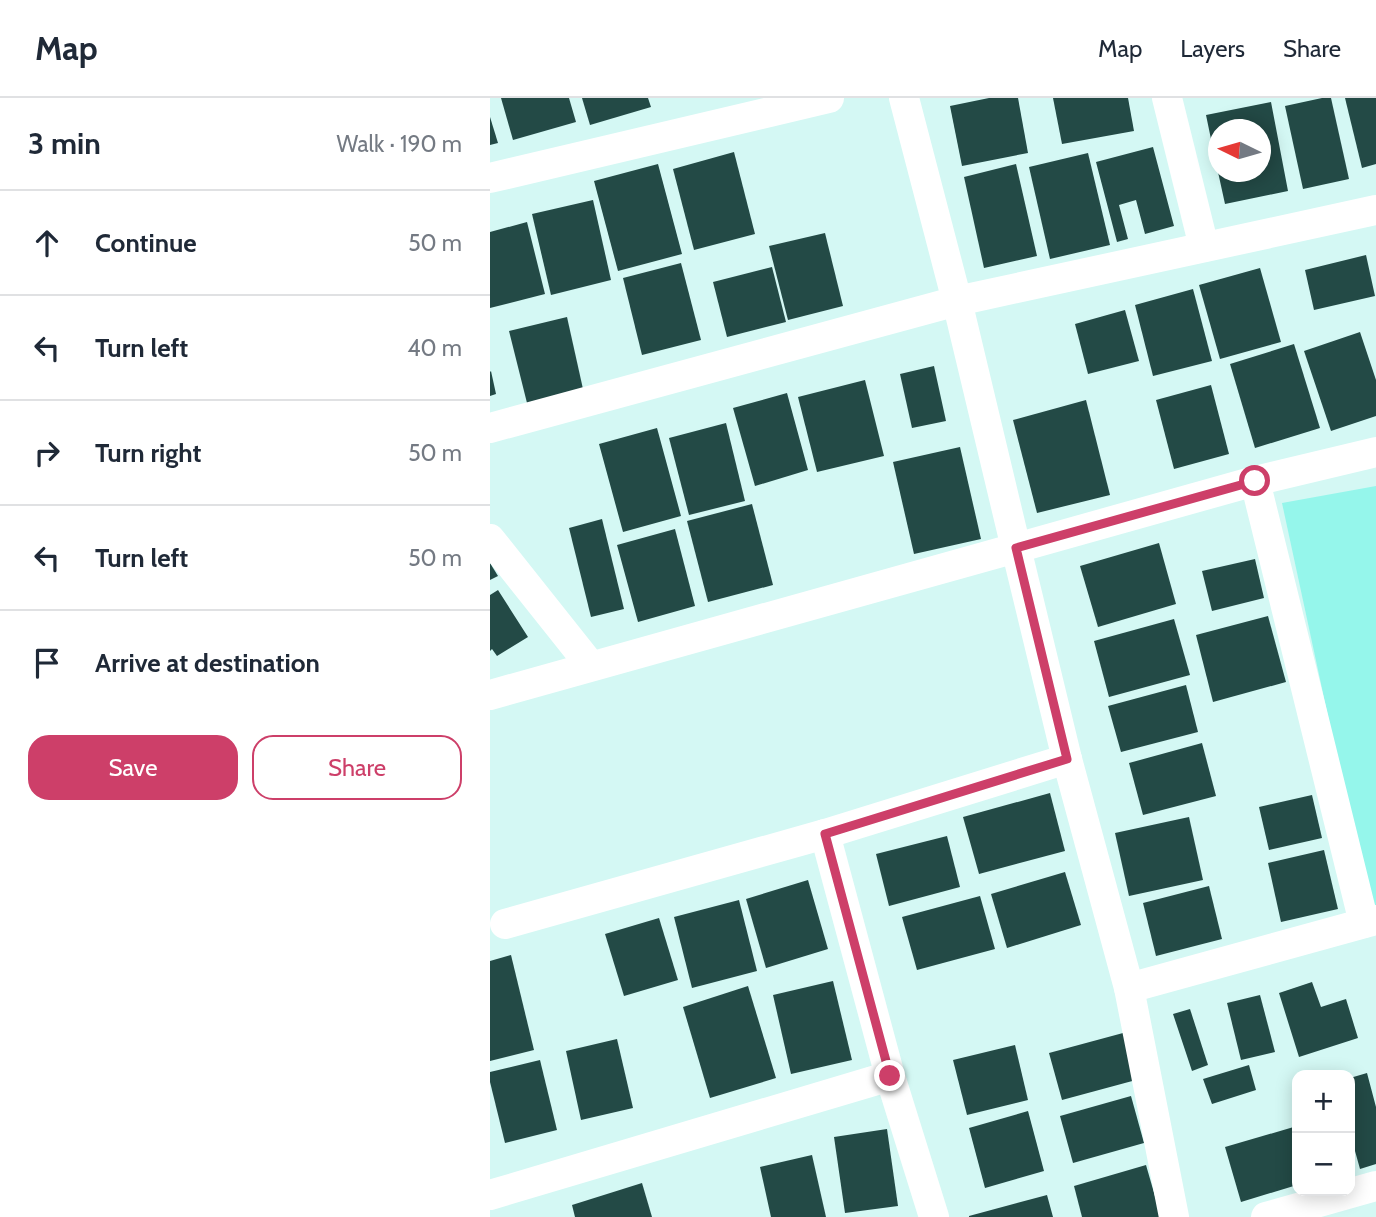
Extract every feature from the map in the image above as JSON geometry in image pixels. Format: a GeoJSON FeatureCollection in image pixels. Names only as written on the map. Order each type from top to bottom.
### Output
{"type":"FeatureCollection","features":[{"type":"Feature","properties":{"kind":"street"},"geometry":{"type":"LineString","coordinates":[[490,178],[829,98]]}},
{"type":"Feature","properties":{"kind":"street"},"geometry":{"type":"LineString","coordinates":[[904,98],[957,301],[1067,759],[1129,988],[1174,1217]]}},
{"type":"Feature","properties":{"kind":"street"},"geometry":{"type":"LineString","coordinates":[[1167,98],[1205,247]]}},
{"type":"Feature","properties":{"kind":"street"},"geometry":{"type":"LineString","coordinates":[[490,428],[957,301],[1376,210]]}},
{"type":"Feature","properties":{"kind":"street"},"geometry":{"type":"LineString","coordinates":[[490,695],[1255,481],[1376,452]]}},
{"type":"Feature","properties":{"kind":"street"},"geometry":{"type":"LineString","coordinates":[[1129,988],[1370,922],[1255,481]]}},
{"type":"Feature","properties":{"kind":"street"},"geometry":{"type":"LineString","coordinates":[[490,539],[591,666]]}},
{"type":"Feature","properties":{"kind":"street"},"geometry":{"type":"LineString","coordinates":[[495,921],[825,834],[1067,759]]}},
{"type":"Feature","properties":{"kind":"street"},"geometry":{"type":"LineString","coordinates":[[825,834],[890,1076],[934,1217]]}},
{"type":"Feature","properties":{"kind":"street"},"geometry":{"type":"LineString","coordinates":[[490,1195],[890,1076]]}},
{"type":"Feature","properties":{"kind":"street"},"geometry":{"type":"LineString","coordinates":[[1265,1217],[1376,1186]]}},
{"type":"Feature","properties":{"kind":"shaded area"},"geometry":{"type":"Polygon","coordinates":[[[1376,486],[1376,909],[1370,911],[1282,503],[1376,486]]]}},
{"type":"Feature","properties":{"kind":"building"},"geometry":{"type":"Polygon","coordinates":[[[501,98],[569,98],[576,122],[513,140],[501,98]]]}},
{"type":"Feature","properties":{"kind":"building"},"geometry":{"type":"Polygon","coordinates":[[[582,98],[648,98],[651,107],[590,125],[582,98]]]}},
{"type":"Feature","properties":{"kind":"building"},"geometry":{"type":"Polygon","coordinates":[[[989,98],[1018,98],[1028,153],[962,166],[950,106],[989,98]]]}},
{"type":"Feature","properties":{"kind":"building"},"geometry":{"type":"Polygon","coordinates":[[[1053,98],[1128,98],[1134,131],[1062,144],[1053,98]]]}},
{"type":"Feature","properties":{"kind":"building"},"geometry":{"type":"Polygon","coordinates":[[[1331,98],[1349,179],[1303,189],[1285,106],[1331,98]]]}},
{"type":"Feature","properties":{"kind":"building"},"geometry":{"type":"Polygon","coordinates":[[[1345,98],[1376,98],[1376,164],[1362,168],[1345,98]]]}},
{"type":"Feature","properties":{"kind":"building"},"geometry":{"type":"Polygon","coordinates":[[[1271,102],[1288,191],[1225,204],[1220,182],[1271,182],[1271,119],[1208,119],[1208,125],[1206,115],[1271,102]]]}},
{"type":"Feature","properties":{"kind":"building"},"geometry":{"type":"Polygon","coordinates":[[[490,117],[498,143],[490,145],[490,117]]]}},
{"type":"Feature","properties":{"kind":"building"},"geometry":{"type":"Polygon","coordinates":[[[1153,147],[1174,226],[1145,234],[1136,200],[1119,205],[1128,239],[1117,242],[1096,162],[1153,147]]]}},
{"type":"Feature","properties":{"kind":"building"},"geometry":{"type":"Polygon","coordinates":[[[734,152],[755,234],[694,250],[673,169],[734,152]]]}},
{"type":"Feature","properties":{"kind":"building"},"geometry":{"type":"Polygon","coordinates":[[[1088,153],[1110,245],[1050,259],[1029,167],[1088,153]]]}},
{"type":"Feature","properties":{"kind":"building"},"geometry":{"type":"Polygon","coordinates":[[[658,164],[682,254],[618,271],[594,181],[658,164]]]}},
{"type":"Feature","properties":{"kind":"building"},"geometry":{"type":"Polygon","coordinates":[[[1016,164],[1037,256],[984,268],[964,177],[1016,164]]]}},
{"type":"Feature","properties":{"kind":"building"},"geometry":{"type":"Polygon","coordinates":[[[593,200],[611,280],[551,295],[532,214],[593,200]]]}},
{"type":"Feature","properties":{"kind":"building"},"geometry":{"type":"Polygon","coordinates":[[[527,222],[545,294],[490,308],[490,232],[527,222]]]}},
{"type":"Feature","properties":{"kind":"building"},"geometry":{"type":"Polygon","coordinates":[[[825,233],[843,306],[788,320],[769,246],[825,233]]]}},
{"type":"Feature","properties":{"kind":"building"},"geometry":{"type":"Polygon","coordinates":[[[1366,255],[1375,296],[1314,310],[1305,270],[1366,255]]]}},
{"type":"Feature","properties":{"kind":"building"},"geometry":{"type":"Polygon","coordinates":[[[681,263],[701,340],[642,355],[623,278],[681,263]]]}},
{"type":"Feature","properties":{"kind":"building"},"geometry":{"type":"Polygon","coordinates":[[[772,267],[786,322],[727,337],[713,282],[772,267]]]}},
{"type":"Feature","properties":{"kind":"building"},"geometry":{"type":"Polygon","coordinates":[[[1260,268],[1281,342],[1220,359],[1199,285],[1260,268]]]}},
{"type":"Feature","properties":{"kind":"building"},"geometry":{"type":"Polygon","coordinates":[[[1193,289],[1212,361],[1153,376],[1135,305],[1193,289]]]}},
{"type":"Feature","properties":{"kind":"building"},"geometry":{"type":"Polygon","coordinates":[[[1125,310],[1139,361],[1088,374],[1075,324],[1125,310]]]}},
{"type":"Feature","properties":{"kind":"building"},"geometry":{"type":"Polygon","coordinates":[[[567,317],[583,389],[527,403],[509,331],[567,317]]]}},
{"type":"Feature","properties":{"kind":"building"},"geometry":{"type":"Polygon","coordinates":[[[1360,332],[1376,380],[1376,416],[1331,431],[1304,351],[1360,332]]]}},
{"type":"Feature","properties":{"kind":"building"},"geometry":{"type":"Polygon","coordinates":[[[1294,344],[1320,428],[1255,448],[1230,364],[1294,344]]]}},
{"type":"Feature","properties":{"kind":"building"},"geometry":{"type":"Polygon","coordinates":[[[934,366],[946,421],[912,428],[900,374],[934,366]]]}},
{"type":"Feature","properties":{"kind":"building"},"geometry":{"type":"Polygon","coordinates":[[[490,372],[496,394],[490,396],[490,372]]]}},
{"type":"Feature","properties":{"kind":"building"},"geometry":{"type":"Polygon","coordinates":[[[865,380],[884,456],[817,472],[798,397],[865,380]]]}},
{"type":"Feature","properties":{"kind":"building"},"geometry":{"type":"Polygon","coordinates":[[[1211,385],[1229,454],[1174,469],[1156,400],[1211,385]]]}},
{"type":"Feature","properties":{"kind":"building"},"geometry":{"type":"Polygon","coordinates":[[[787,393],[808,470],[755,486],[733,408],[787,393]]]}},
{"type":"Feature","properties":{"kind":"building"},"geometry":{"type":"Polygon","coordinates":[[[1086,400],[1110,495],[1037,513],[1013,420],[1086,400]]]}},
{"type":"Feature","properties":{"kind":"building"},"geometry":{"type":"Polygon","coordinates":[[[726,423],[745,501],[689,515],[669,438],[726,423]]]}},
{"type":"Feature","properties":{"kind":"building"},"geometry":{"type":"Polygon","coordinates":[[[657,428],[681,516],[623,532],[599,444],[657,428]]]}},
{"type":"Feature","properties":{"kind":"building"},"geometry":{"type":"Polygon","coordinates":[[[960,447],[981,539],[914,554],[893,462],[960,447]]]}},
{"type":"Feature","properties":{"kind":"building"},"geometry":{"type":"Polygon","coordinates":[[[752,504],[773,585],[708,602],[687,521],[752,504]]]}},
{"type":"Feature","properties":{"kind":"building"},"geometry":{"type":"Polygon","coordinates":[[[602,519],[624,609],[591,617],[569,528],[602,519]]]}},
{"type":"Feature","properties":{"kind":"building"},"geometry":{"type":"Polygon","coordinates":[[[675,529],[695,606],[638,622],[617,545],[675,529]]]}},
{"type":"Feature","properties":{"kind":"building"},"geometry":{"type":"Polygon","coordinates":[[[1159,543],[1176,604],[1098,627],[1080,566],[1159,543]]]}},
{"type":"Feature","properties":{"kind":"building"},"geometry":{"type":"Polygon","coordinates":[[[1255,559],[1264,598],[1212,611],[1202,571],[1255,559]]]}},
{"type":"Feature","properties":{"kind":"building"},"geometry":{"type":"Polygon","coordinates":[[[490,563],[498,576],[490,580],[490,563]]]}},
{"type":"Feature","properties":{"kind":"building"},"geometry":{"type":"Polygon","coordinates":[[[498,590],[528,637],[497,656],[492,649],[490,651],[490,595],[498,590]]]}},
{"type":"Feature","properties":{"kind":"building"},"geometry":{"type":"Polygon","coordinates":[[[1268,616],[1286,682],[1213,702],[1196,635],[1268,616]]]}},
{"type":"Feature","properties":{"kind":"building"},"geometry":{"type":"Polygon","coordinates":[[[1174,619],[1190,675],[1109,697],[1094,641],[1174,619]]]}},
{"type":"Feature","properties":{"kind":"building"},"geometry":{"type":"Polygon","coordinates":[[[1186,685],[1198,732],[1121,752],[1108,706],[1186,685]]]}},
{"type":"Feature","properties":{"kind":"building"},"geometry":{"type":"Polygon","coordinates":[[[1202,743],[1216,796],[1143,815],[1129,763],[1202,743]]]}},
{"type":"Feature","properties":{"kind":"building"},"geometry":{"type":"Polygon","coordinates":[[[1050,793],[1065,851],[979,874],[963,817],[1050,793]]]}},
{"type":"Feature","properties":{"kind":"building"},"geometry":{"type":"Polygon","coordinates":[[[1312,795],[1322,838],[1269,850],[1259,807],[1312,795]]]}},
{"type":"Feature","properties":{"kind":"building"},"geometry":{"type":"Polygon","coordinates":[[[1189,817],[1203,880],[1129,896],[1115,833],[1189,817]]]}},
{"type":"Feature","properties":{"kind":"building"},"geometry":{"type":"Polygon","coordinates":[[[947,836],[960,887],[889,906],[876,854],[947,836]]]}},
{"type":"Feature","properties":{"kind":"building"},"geometry":{"type":"Polygon","coordinates":[[[1324,850],[1338,909],[1281,922],[1268,863],[1324,850]]]}},
{"type":"Feature","properties":{"kind":"building"},"geometry":{"type":"Polygon","coordinates":[[[1065,872],[1081,925],[1007,948],[991,894],[1065,872]]]}},
{"type":"Feature","properties":{"kind":"building"},"geometry":{"type":"Polygon","coordinates":[[[808,880],[828,949],[766,968],[746,899],[808,880]]]}},
{"type":"Feature","properties":{"kind":"building"},"geometry":{"type":"Polygon","coordinates":[[[1209,886],[1222,939],[1156,956],[1143,903],[1209,886]]]}},
{"type":"Feature","properties":{"kind":"building"},"geometry":{"type":"Polygon","coordinates":[[[980,896],[995,949],[917,970],[902,917],[980,896]]]}},
{"type":"Feature","properties":{"kind":"building"},"geometry":{"type":"Polygon","coordinates":[[[739,900],[757,971],[692,988],[674,917],[739,900]]]}},
{"type":"Feature","properties":{"kind":"building"},"geometry":{"type":"Polygon","coordinates":[[[659,918],[678,980],[624,996],[605,934],[659,918]]]}},
{"type":"Feature","properties":{"kind":"building"},"geometry":{"type":"Polygon","coordinates":[[[511,955],[534,1050],[490,1061],[490,961],[511,955]]]}},
{"type":"Feature","properties":{"kind":"building"},"geometry":{"type":"Polygon","coordinates":[[[833,981],[852,1060],[791,1074],[773,995],[833,981]]]}},
{"type":"Feature","properties":{"kind":"building"},"geometry":{"type":"Polygon","coordinates":[[[1312,982],[1321,1007],[1346,999],[1358,1038],[1299,1057],[1279,993],[1312,982]]]}},
{"type":"Feature","properties":{"kind":"building"},"geometry":{"type":"Polygon","coordinates":[[[748,986],[776,1078],[710,1098],[683,1007],[748,986]]]}},
{"type":"Feature","properties":{"kind":"building"},"geometry":{"type":"Polygon","coordinates":[[[1260,995],[1275,1052],[1241,1060],[1227,1003],[1260,995]]]}},
{"type":"Feature","properties":{"kind":"building"},"geometry":{"type":"Polygon","coordinates":[[[1190,1009],[1208,1065],[1192,1071],[1173,1014],[1190,1009]]]}},
{"type":"Feature","properties":{"kind":"building"},"geometry":{"type":"Polygon","coordinates":[[[1123,1033],[1136,1080],[1062,1100],[1049,1053],[1123,1033]]]}},
{"type":"Feature","properties":{"kind":"building"},"geometry":{"type":"Polygon","coordinates":[[[617,1039],[633,1108],[581,1120],[566,1051],[617,1039]]]}},
{"type":"Feature","properties":{"kind":"building"},"geometry":{"type":"Polygon","coordinates":[[[1015,1045],[1028,1100],[967,1115],[953,1060],[1015,1045]]]}},
{"type":"Feature","properties":{"kind":"building"},"geometry":{"type":"Polygon","coordinates":[[[540,1060],[557,1130],[505,1143],[490,1072],[540,1060]]]}},
{"type":"Feature","properties":{"kind":"building"},"geometry":{"type":"Polygon","coordinates":[[[1249,1065],[1256,1090],[1212,1104],[1203,1079],[1249,1065]]]}},
{"type":"Feature","properties":{"kind":"building"},"geometry":{"type":"Polygon","coordinates":[[[1367,1073],[1376,1107],[1376,1164],[1360,1169],[1355,1151],[1355,1077],[1367,1073]]]}},
{"type":"Feature","properties":{"kind":"building"},"geometry":{"type":"Polygon","coordinates":[[[1131,1096],[1144,1143],[1073,1163],[1060,1116],[1131,1096]]]}},
{"type":"Feature","properties":{"kind":"building"},"geometry":{"type":"Polygon","coordinates":[[[1028,1111],[1044,1171],[985,1188],[969,1128],[1028,1111]]]}},
{"type":"Feature","properties":{"kind":"building"},"geometry":{"type":"Polygon","coordinates":[[[1292,1127],[1292,1187],[1241,1202],[1225,1147],[1292,1127]]]}},
{"type":"Feature","properties":{"kind":"building"},"geometry":{"type":"Polygon","coordinates":[[[887,1129],[898,1206],[845,1213],[834,1137],[887,1129]]]}},
{"type":"Feature","properties":{"kind":"building"},"geometry":{"type":"Polygon","coordinates":[[[812,1155],[826,1217],[771,1217],[760,1167],[812,1155]]]}},
{"type":"Feature","properties":{"kind":"building"},"geometry":{"type":"Polygon","coordinates":[[[1146,1165],[1161,1217],[1082,1217],[1074,1186],[1146,1165]]]}},
{"type":"Feature","properties":{"kind":"building"},"geometry":{"type":"Polygon","coordinates":[[[642,1183],[652,1217],[575,1217],[572,1205],[642,1183]]]}},
{"type":"Feature","properties":{"kind":"building"},"geometry":{"type":"Polygon","coordinates":[[[1047,1195],[1053,1217],[969,1217],[969,1216],[1047,1195]]]}},
{"type":"Feature","properties":{"kind":"route"},"geometry":{"type":"LineString","coordinates":[[890,1076],[825,834],[1067,759],[1016,548],[1255,481]]}}]}
